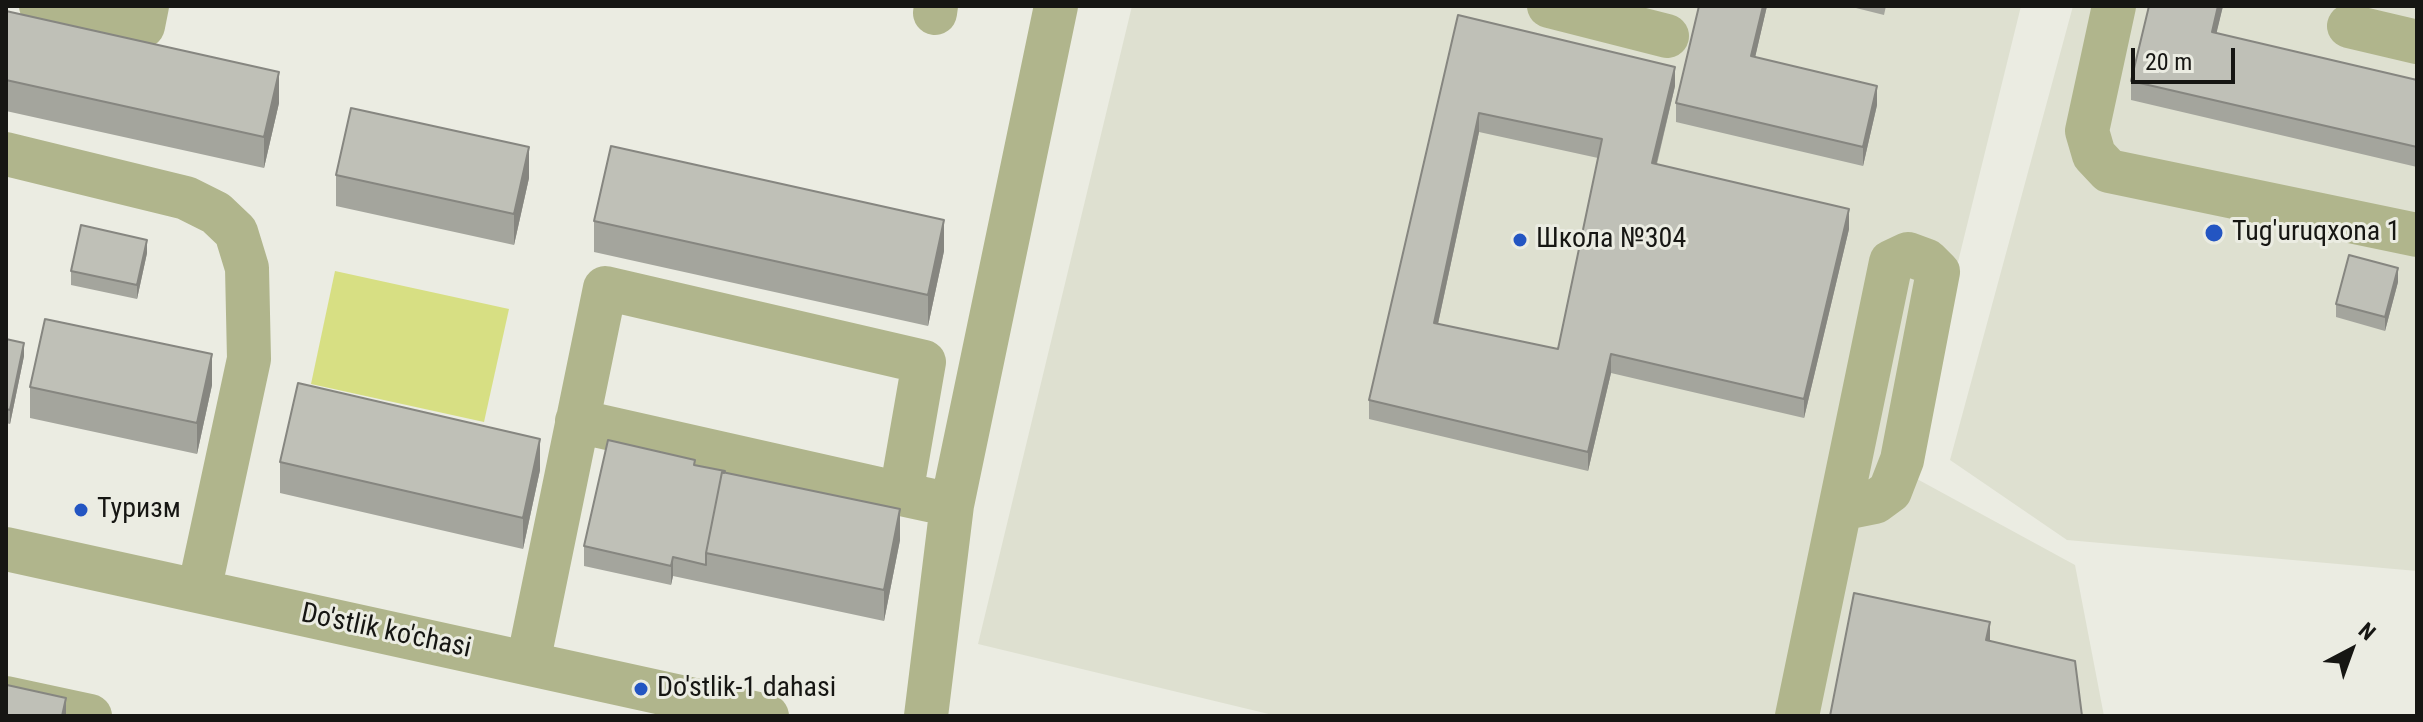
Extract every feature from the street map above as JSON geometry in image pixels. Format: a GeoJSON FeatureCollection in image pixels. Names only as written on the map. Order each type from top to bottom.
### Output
{"type":"FeatureCollection","features":[{"type":"Feature","properties":{"kind":"street"},"geometry":{"type":"LineString","coordinates":[[41,6],[143,26],[147,6]]}},
{"type":"Feature","properties":{"kind":"street"},"geometry":{"type":"LineString","coordinates":[[926,716],[952,505],[1056,6]]}},
{"type":"Feature","properties":{"kind":"street"},"geometry":{"type":"LineString","coordinates":[[1549,6],[1667,36]]}},
{"type":"Feature","properties":{"kind":"street"},"geometry":{"type":"LineString","coordinates":[[2114,6],[2087,131],[2094,155],[2109,171],[2417,235]]}},
{"type":"Feature","properties":{"kind":"street"},"geometry":{"type":"LineString","coordinates":[[2349,26],[2417,42]]}},
{"type":"Feature","properties":{"kind":"street"},"geometry":{"type":"LineString","coordinates":[[6,154],[186,198],[216,213],[236,232],[247,268],[249,359],[199,591]]}},
{"type":"Feature","properties":{"kind":"street"},"geometry":{"type":"LineString","coordinates":[[1797,716],[1891,262],[1908,254],[1927,261],[1938,272],[1902,460],[1890,491],[1875,502],[1840,509]]}},
{"type":"Feature","properties":{"kind":"street"},"geometry":{"type":"LineString","coordinates":[[528,663],[605,288],[924,362],[901,494]]}},
{"type":"Feature","properties":{"kind":"street"},"geometry":{"type":"LineString","coordinates":[[577,421],[952,505]]}},
{"type":"Feature","properties":{"kind":"street","name":"Do'stlik ko'chasi"},"geometry":{"type":"LineString","coordinates":[[6,549],[766,716]]}},
{"type":"Feature","properties":{"kind":"street"},"geometry":{"type":"LineString","coordinates":[[6,698],[90,716]]}},
{"type":"Feature","properties":{"kind":"shaded area","name":"Школа №304"},"geometry":{"type":"Polygon","coordinates":[[[1132,6],[2021,6],[1906,473],[2075,565],[2104,716],[1277,716],[978,644],[1132,6]]]}},
{"type":"Feature","properties":{"kind":"shaded area","name":"Tug'uruqxona 1"},"geometry":{"type":"Polygon","coordinates":[[[2073,6],[2417,6],[2417,571],[2067,540],[1950,460],[2073,6]]]}},
{"type":"Feature","properties":{"kind":"green space"},"geometry":{"type":"Polygon","coordinates":[[[335,271],[509,309],[484,422],[311,384],[335,271]]]}},
{"type":"Feature","properties":{"kind":"building"},"geometry":{"type":"Polygon","coordinates":[[[1699,6],[1763,6],[1751,56],[1877,86],[1863,147],[1676,103],[1699,6]]]}},
{"type":"Feature","properties":{"kind":"building"},"geometry":{"type":"Polygon","coordinates":[[[2149,6],[2218,6],[2212,32],[2417,80],[2417,147],[2131,81],[2149,6]]]}},
{"type":"Feature","properties":{"kind":"building"},"geometry":{"type":"Polygon","coordinates":[[[6,11],[279,72],[264,137],[6,80],[6,11]]]}},
{"type":"Feature","properties":{"kind":"building"},"geometry":{"type":"Polygon","coordinates":[[[1458,15],[1675,67],[1652,163],[1849,209],[1804,399],[1611,354],[1588,452],[1369,400],[1458,15]],[[1479,113],[1434,323],[1558,349],[1602,139],[1479,113]]]}},
{"type":"Feature","properties":{"kind":"building"},"geometry":{"type":"Polygon","coordinates":[[[351,108],[529,147],[514,214],[336,175],[351,108]]]}},
{"type":"Feature","properties":{"kind":"building"},"geometry":{"type":"Polygon","coordinates":[[[611,146],[944,220],[928,295],[594,221],[611,146]]]}},
{"type":"Feature","properties":{"kind":"building"},"geometry":{"type":"Polygon","coordinates":[[[81,225],[147,240],[137,285],[71,271],[81,225]]]}},
{"type":"Feature","properties":{"kind":"building"},"geometry":{"type":"Polygon","coordinates":[[[2349,255],[2398,268],[2385,317],[2336,304],[2349,255]]]}},
{"type":"Feature","properties":{"kind":"building"},"geometry":{"type":"Polygon","coordinates":[[[45,319],[212,354],[197,423],[30,387],[45,319]]]}},
{"type":"Feature","properties":{"kind":"building"},"geometry":{"type":"Polygon","coordinates":[[[6,339],[24,343],[10,410],[6,409],[6,339]]]}},
{"type":"Feature","properties":{"kind":"building"},"geometry":{"type":"Polygon","coordinates":[[[298,383],[540,439],[523,518],[280,462],[298,383]]]}},
{"type":"Feature","properties":{"kind":"building"},"geometry":{"type":"Polygon","coordinates":[[[608,440],[695,460],[694,465],[725,471],[722,472],[706,565],[673,557],[671,566],[584,546],[608,440]]]}},
{"type":"Feature","properties":{"kind":"building"},"geometry":{"type":"Polygon","coordinates":[[[722,472],[900,509],[884,590],[706,553],[722,472]]]}},
{"type":"Feature","properties":{"kind":"building"},"geometry":{"type":"Polygon","coordinates":[[[1854,593],[1990,622],[1986,640],[2075,661],[2082,716],[1830,716],[1854,593]]]}},
{"type":"Feature","properties":{"kind":"building"},"geometry":{"type":"Polygon","coordinates":[[[7,685],[66,698],[62,716],[6,716],[7,685]]]}},
{"type":"Feature","properties":{"kind":"place","name":"Tug'uruqxona 1"},"geometry":{"type":"Point","coordinates":[2214,233]}},
{"type":"Feature","properties":{"kind":"place","name":"Школа №304"},"geometry":{"type":"Point","coordinates":[1520,240]}},
{"type":"Feature","properties":{"kind":"place","name":"Туризм"},"geometry":{"type":"Point","coordinates":[81,510]}},
{"type":"Feature","properties":{"kind":"place","name":"Do'stlik-1 dahasi"},"geometry":{"type":"Point","coordinates":[641,689]}}]}
